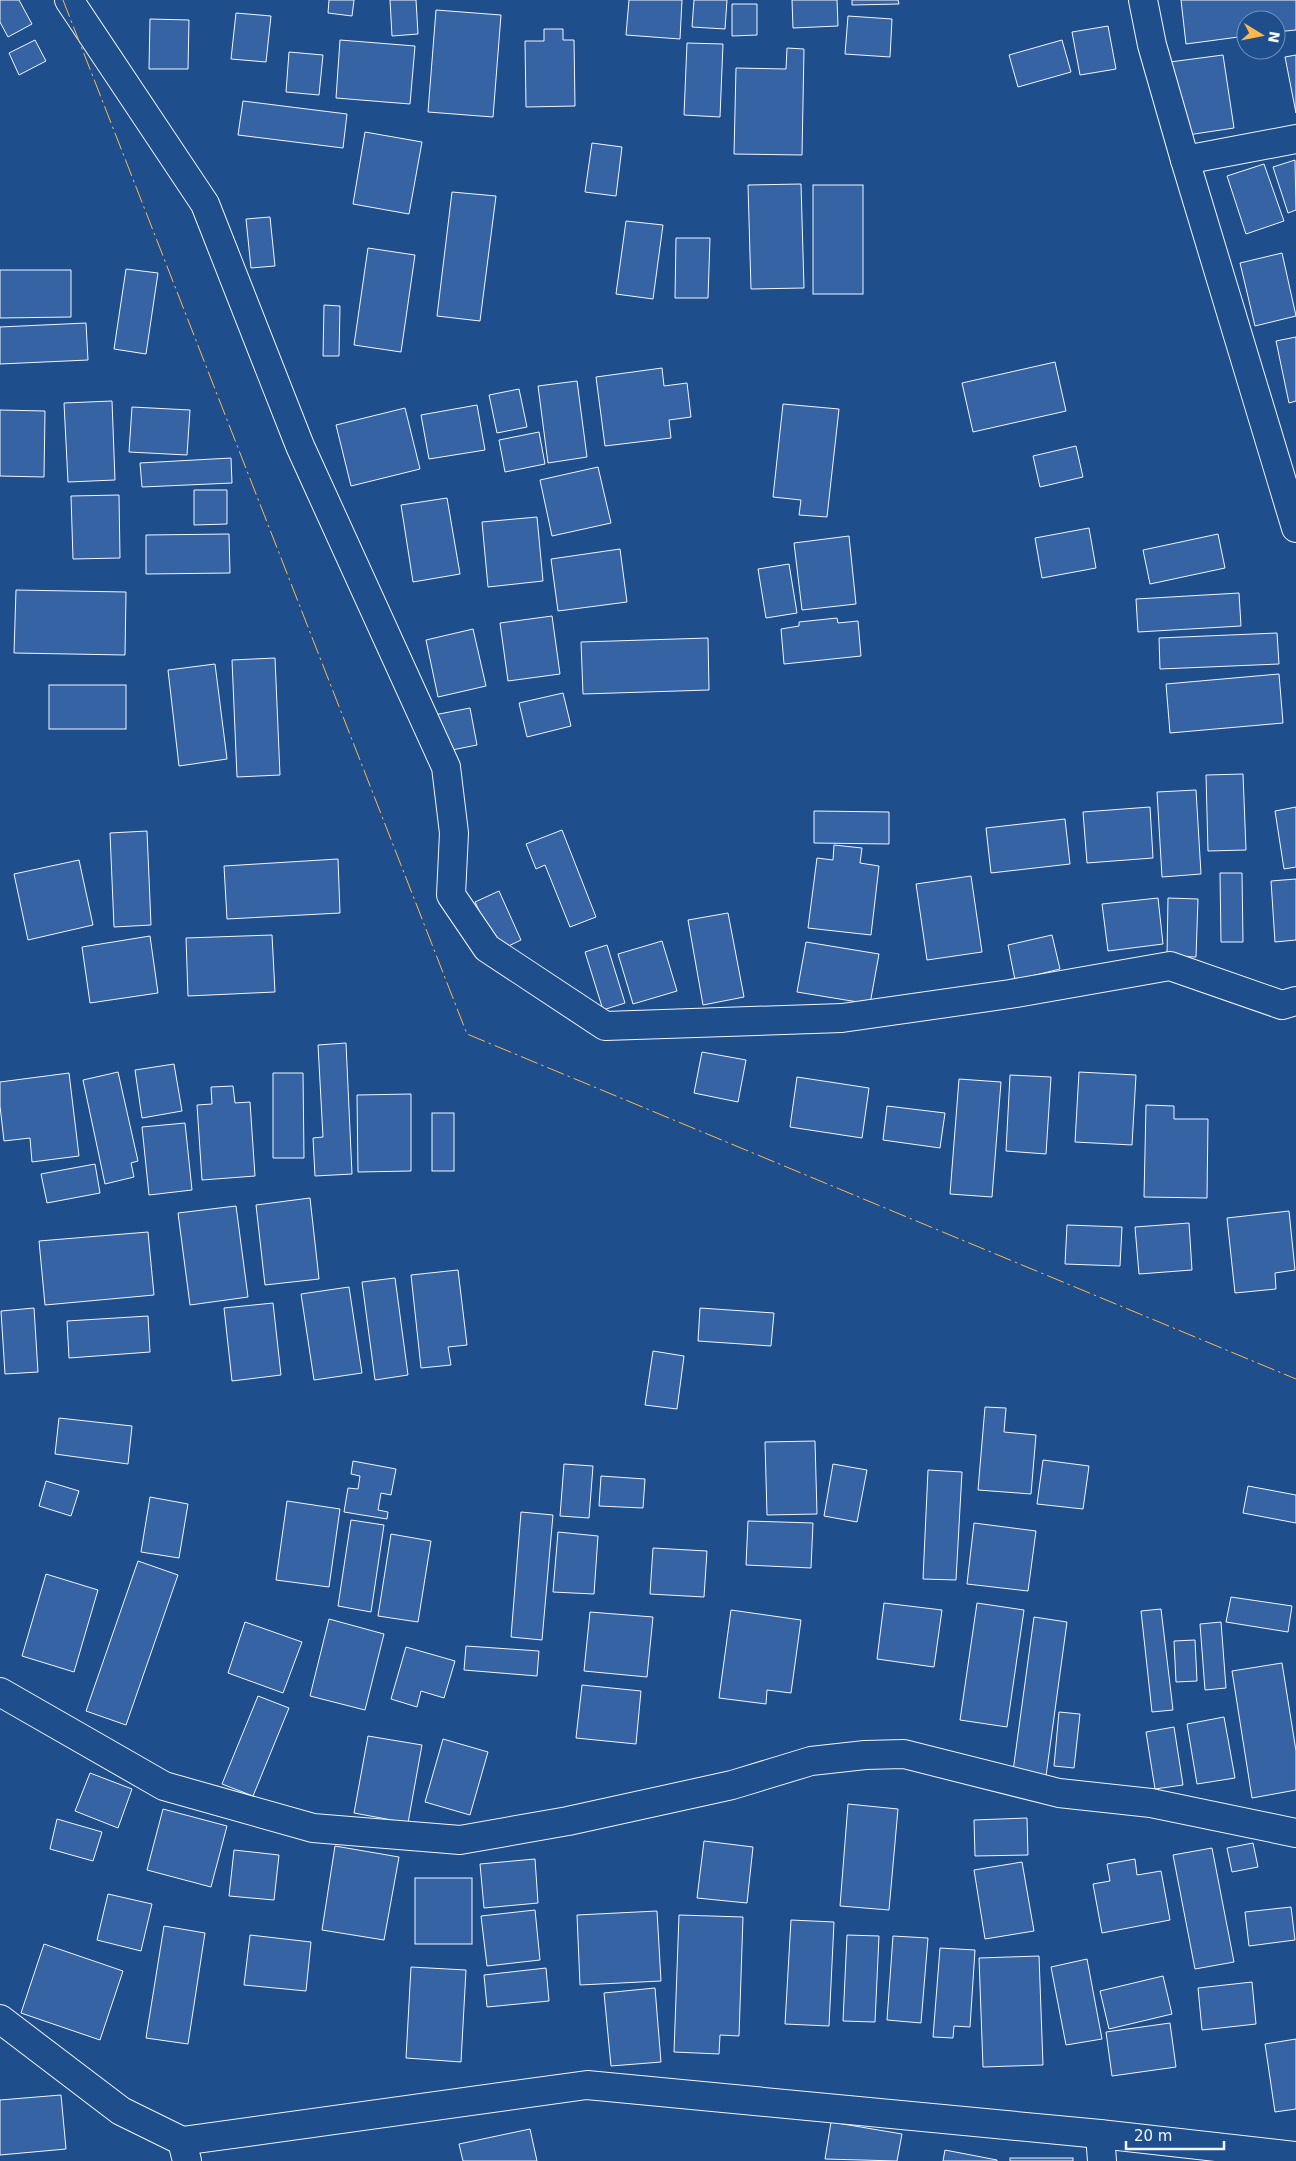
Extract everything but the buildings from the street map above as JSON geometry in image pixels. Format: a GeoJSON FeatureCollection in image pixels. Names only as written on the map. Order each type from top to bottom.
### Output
{"type":"FeatureCollection","features":[{"type":"Feature","properties":{"kind":"street"},"geometry":{"type":"LineString","coordinates":[[69,0],[205,204],[300,446],[446,767],[454,833],[451,895],[487,948],[605,1026],[842,1018],[1010,994],[1170,966],[1282,1005],[1296,1001]]}},
{"type":"Feature","properties":{"kind":"street"},"geometry":{"type":"LineString","coordinates":[[1143,0],[1152,45],[1185,160],[1296,528]]}},
{"type":"Feature","properties":{"kind":"street"},"geometry":{"type":"LineString","coordinates":[[1185,160],[1296,139]]}},
{"type":"Feature","properties":{"kind":"street"},"geometry":{"type":"LineString","coordinates":[[0,1692],[164,1786],[313,1828],[460,1840],[568,1821],[732,1785],[811,1762],[865,1754],[904,1754],[1059,1793],[1150,1803],[1296,1833]]}},
{"type":"Feature","properties":{"kind":"street"},"geometry":{"type":"LineString","coordinates":[[0,2019],[121,2111],[184,2151],[587,2085],[1100,2134],[1296,2156]]}},
{"type":"Feature","properties":{"kind":"street"},"geometry":{"type":"LineString","coordinates":[[1100,2134],[1102,2161]]}},
{"type":"Feature","properties":{"kind":"power"},"geometry":{"type":"LineString","coordinates":[[63,0],[467,1034],[1296,1379]]}}]}
